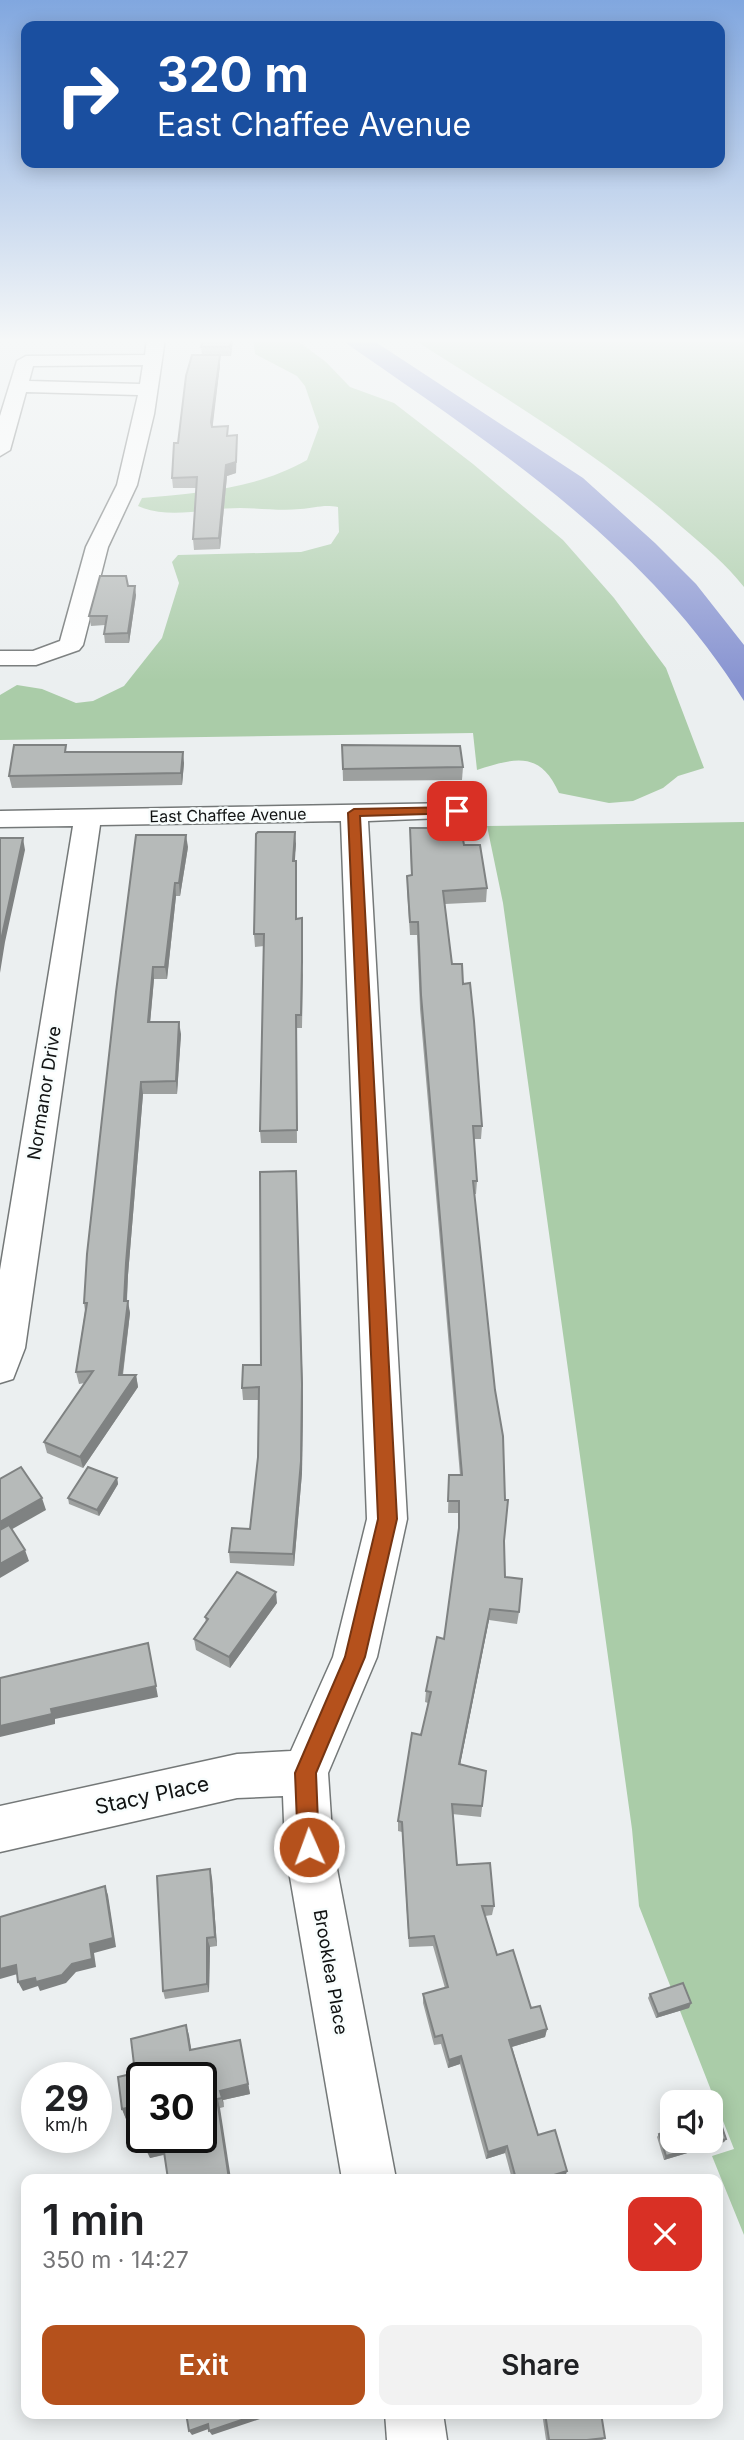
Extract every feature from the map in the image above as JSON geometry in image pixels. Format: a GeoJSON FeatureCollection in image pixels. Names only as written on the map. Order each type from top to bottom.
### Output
{"type":"FeatureCollection","features":[{"type":"Feature","properties":{"kind":"street"},"geometry":{"type":"LineString","coordinates":[[0,658],[36,658],[71,645],[97,547],[127,485],[134,453]]}},
{"type":"Feature","properties":{"kind":"street","name":"East Chaffee Avenue"},"geometry":{"type":"LineString","coordinates":[[0,819],[457,811]]}},
{"type":"Feature","properties":{"kind":"street","name":"Brooklea Place"},"geometry":{"type":"LineString","coordinates":[[354,813],[387,1519],[355,1657],[305,1773],[309,1847],[368,2174]]}},
{"type":"Feature","properties":{"kind":"street","name":"Normanor Drive"},"geometry":{"type":"LineString","coordinates":[[0,1368],[6,1348],[88,818]]}},
{"type":"Feature","properties":{"kind":"street","name":"Stacy Place"},"geometry":{"type":"LineString","coordinates":[[0,1829],[237,1776],[305,1773]]}},
{"type":"Feature","properties":{"kind":"street"},"geometry":{"type":"LineString","coordinates":[[415,2419],[417,2440]]}},
{"type":"Feature","properties":{"kind":"green space"},"geometry":{"type":"Polygon","coordinates":[[[310,453],[459,453],[473,464],[563,540],[614,598],[666,668],[704,768],[678,776],[663,788],[633,801],[609,803],[559,793],[552,779],[543,770],[525,761],[503,762],[477,770],[473,733],[0,740],[0,695],[17,685],[42,689],[76,703],[93,701],[124,686],[162,638],[179,583],[172,562],[178,555],[301,552],[331,544],[339,532],[338,507],[333,506],[293,510],[227,508],[175,513],[138,506],[142,498],[227,488],[288,470],[307,460],[310,453]]]}},
{"type":"Feature","properties":{"kind":"green space"},"geometry":{"type":"Polygon","coordinates":[[[587,453],[744,453],[744,587],[707,549],[587,453]]]}},
{"type":"Feature","properties":{"kind":"green space"},"geometry":{"type":"Polygon","coordinates":[[[744,822],[744,2235],[723,2183],[723,2174],[719,2174],[712,2156],[734,2149],[723,2121],[723,2090],[711,2090],[639,1906],[632,1829],[503,903],[487,826],[744,822]]]}},
{"type":"Feature","properties":{"kind":"water"},"geometry":{"type":"Polygon","coordinates":[[[501,453],[545,453],[583,478],[696,584],[744,645],[744,701],[705,644],[660,592],[612,544],[561,499],[501,453]]]}},
{"type":"Feature","properties":{"kind":"building"},"geometry":{"type":"Polygon","coordinates":[[[173,453],[236,453],[236,462],[226,465],[219,538],[193,539],[197,477],[172,478],[173,453]]]}},
{"type":"Feature","properties":{"kind":"building"},"geometry":{"type":"Polygon","coordinates":[[[100,576],[126,576],[128,586],[135,586],[128,633],[104,634],[107,616],[89,616],[100,576]]]}},
{"type":"Feature","properties":{"kind":"building"},"geometry":{"type":"Polygon","coordinates":[[[14,745],[66,745],[65,752],[183,752],[181,773],[9,776],[14,745]]]}},
{"type":"Feature","properties":{"kind":"building"},"geometry":{"type":"Polygon","coordinates":[[[342,745],[460,746],[463,767],[343,769],[342,745]]]}},
{"type":"Feature","properties":{"kind":"building"},"geometry":{"type":"Polygon","coordinates":[[[410,828],[461,828],[464,845],[480,845],[487,888],[443,891],[452,964],[462,964],[463,984],[470,983],[474,1021],[482,1126],[473,1126],[477,1181],[473,1181],[495,1390],[503,1436],[505,1500],[508,1500],[504,1541],[505,1577],[522,1579],[519,1612],[490,1609],[459,1764],[486,1771],[482,1806],[452,1804],[457,1865],[490,1863],[494,1906],[482,1906],[497,1955],[513,1950],[531,2008],[540,2006],[547,2029],[509,2040],[538,2135],[555,2130],[567,2171],[557,2174],[515,2174],[507,2146],[488,2152],[461,2056],[449,2060],[442,2035],[435,2037],[423,1994],[448,1987],[434,1936],[409,1938],[402,1822],[398,1821],[412,1733],[421,1735],[431,1692],[426,1691],[437,1637],[444,1639],[459,1528],[459,1501],[448,1501],[449,1475],[462,1475],[421,995],[418,922],[410,922],[407,876],[412,875],[410,828]]]}},
{"type":"Feature","properties":{"kind":"building"},"geometry":{"type":"Polygon","coordinates":[[[258,832],[295,832],[293,861],[296,861],[296,919],[302,918],[301,1015],[296,1015],[297,1130],[260,1131],[264,934],[254,934],[258,832]]]}},
{"type":"Feature","properties":{"kind":"building"},"geometry":{"type":"Polygon","coordinates":[[[136,835],[186,835],[179,883],[175,883],[165,967],[153,967],[148,1022],[179,1022],[176,1081],[141,1082],[126,1263],[124,1301],[128,1301],[119,1375],[136,1375],[80,1457],[44,1442],[93,1371],[76,1372],[87,1303],[84,1303],[87,1254],[136,835]]]}},
{"type":"Feature","properties":{"kind":"building"},"geometry":{"type":"Polygon","coordinates":[[[0,838],[23,838],[0,945],[0,838]]]}},
{"type":"Feature","properties":{"kind":"building"},"geometry":{"type":"Polygon","coordinates":[[[296,1171],[302,1384],[301,1461],[293,1554],[229,1552],[232,1528],[250,1529],[258,1457],[259,1387],[242,1388],[243,1365],[261,1365],[260,1172],[296,1171]]]}},
{"type":"Feature","properties":{"kind":"building"},"geometry":{"type":"Polygon","coordinates":[[[21,1467],[42,1498],[0,1522],[0,1479],[21,1467]]]}},
{"type":"Feature","properties":{"kind":"building"},"geometry":{"type":"Polygon","coordinates":[[[88,1467],[117,1478],[97,1510],[68,1498],[88,1467]]]}},
{"type":"Feature","properties":{"kind":"building"},"geometry":{"type":"Polygon","coordinates":[[[9,1525],[25,1550],[0,1564],[0,1530],[9,1525]]]}},
{"type":"Feature","properties":{"kind":"building"},"geometry":{"type":"Polygon","coordinates":[[[237,1572],[276,1592],[229,1657],[194,1639],[208,1619],[205,1617],[237,1572]]]}},
{"type":"Feature","properties":{"kind":"building"},"geometry":{"type":"Polygon","coordinates":[[[148,1643],[156,1686],[51,1709],[52,1714],[0,1726],[0,1678],[148,1643]]]}},
{"type":"Feature","properties":{"kind":"building"},"geometry":{"type":"Polygon","coordinates":[[[210,1869],[215,1937],[207,1938],[207,1984],[163,1991],[157,1876],[210,1869]]]}},
{"type":"Feature","properties":{"kind":"building"},"geometry":{"type":"Polygon","coordinates":[[[105,1886],[113,1938],[90,1944],[92,1959],[72,1964],[62,1975],[36,1982],[35,1978],[18,1982],[16,1965],[0,1969],[0,1917],[105,1886]]]}},
{"type":"Feature","properties":{"kind":"building"},"geometry":{"type":"Polygon","coordinates":[[[683,1983],[691,2003],[658,2014],[650,1994],[683,1983]]]}},
{"type":"Feature","properties":{"kind":"building"},"geometry":{"type":"Polygon","coordinates":[[[186,2025],[190,2050],[240,2040],[248,2084],[220,2091],[222,2098],[217,2099],[217,2062],[134,2062],[131,2039],[186,2025]]]}},
{"type":"Feature","properties":{"kind":"building"},"geometry":{"type":"Polygon","coordinates":[[[126,2075],[126,2108],[122,2109],[118,2077],[126,2075]]]}},
{"type":"Feature","properties":{"kind":"building"},"geometry":{"type":"Polygon","coordinates":[[[217,2099],[228,2174],[167,2174],[164,2153],[217,2153],[217,2099]]]}},
{"type":"Feature","properties":{"kind":"building"},"geometry":{"type":"Polygon","coordinates":[[[187,2419],[244,2419],[209,2431],[208,2424],[189,2431],[187,2419]]]}},
{"type":"Feature","properties":{"kind":"building"},"geometry":{"type":"Polygon","coordinates":[[[546,2419],[602,2419],[605,2438],[549,2440],[546,2419]]]}},
{"type":"Feature","properties":{"kind":"route"},"geometry":{"type":"LineString","coordinates":[[309,1847],[305,1773],[355,1657],[387,1519],[354,813],[457,811]]}}]}
